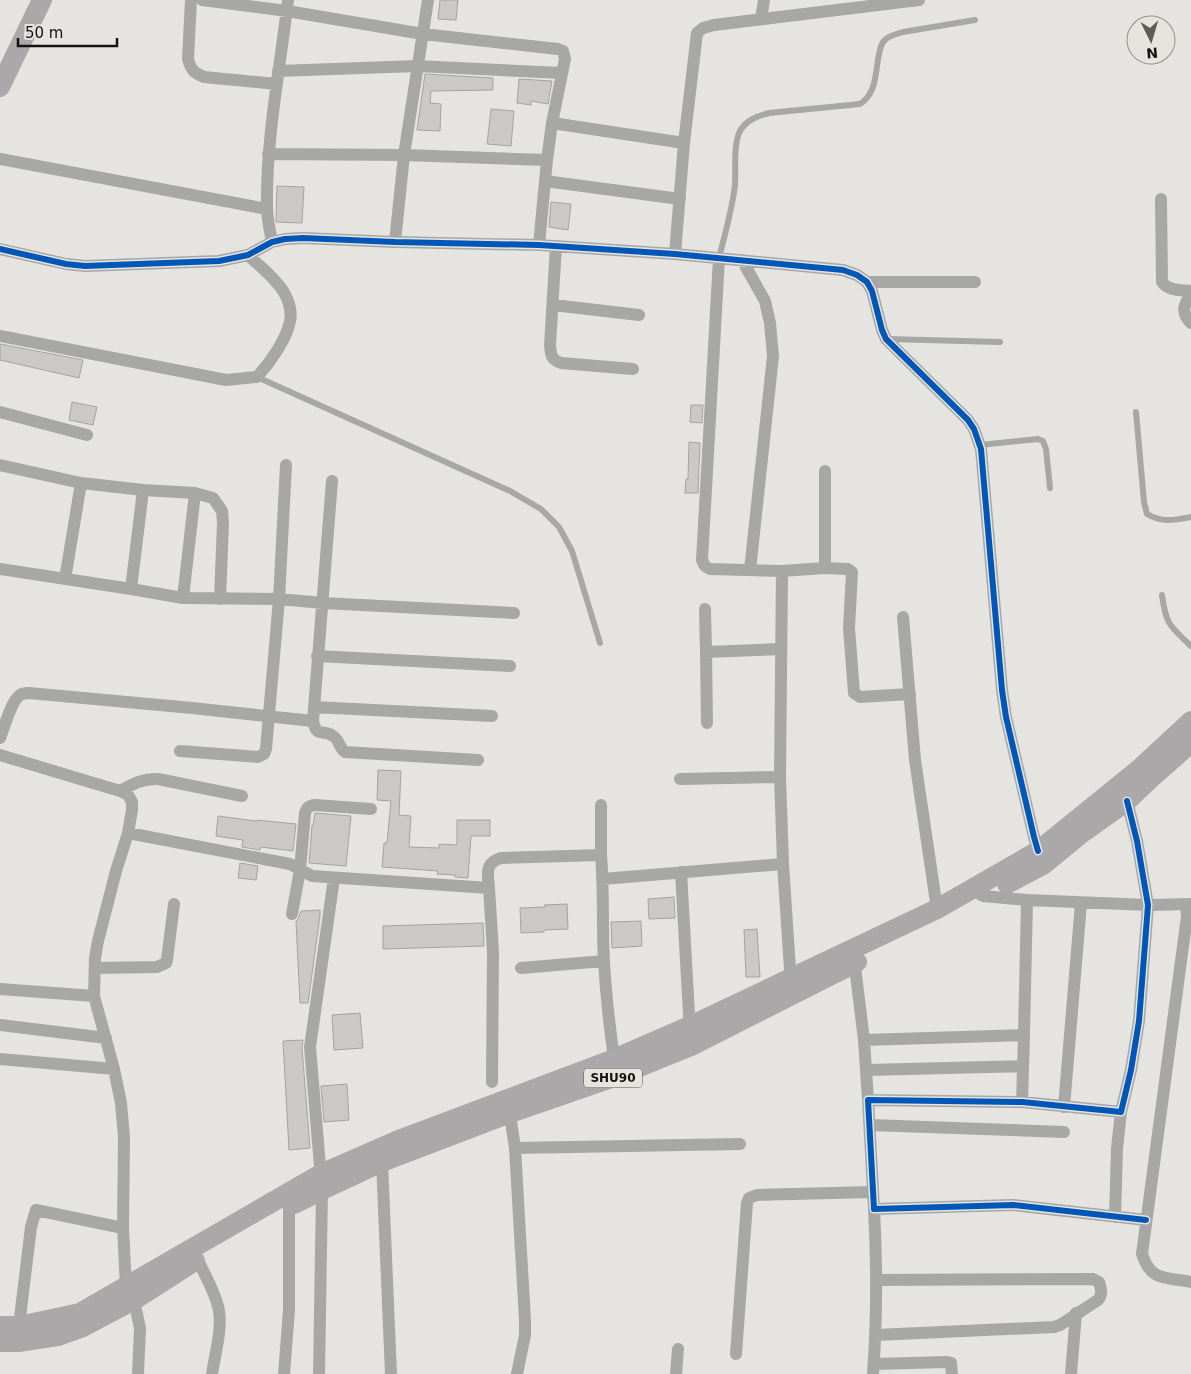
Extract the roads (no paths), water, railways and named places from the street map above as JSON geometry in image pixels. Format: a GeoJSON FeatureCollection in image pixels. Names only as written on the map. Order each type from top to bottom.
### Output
{"type":"FeatureCollection","features":[{"type":"Feature","properties":{"kind":"main road"},"geometry":{"type":"LineString","coordinates":[[0,63],[30,0]]}},
{"type":"Feature","properties":{"kind":"main road"},"geometry":{"type":"LineString","coordinates":[[0,87],[42,0]]}},
{"type":"Feature","properties":{"kind":"main road"},"geometry":{"type":"LineString","coordinates":[[854,956],[937,909],[978,892],[1038,851],[1138,770],[1191,721]]}},
{"type":"Feature","properties":{"kind":"main road","name":"SHU90"},"geometry":{"type":"LineString","coordinates":[[0,1342],[18,1342],[58,1336],[83,1327],[130,1293],[198,1260],[241,1233],[289,1207],[321,1182],[382,1162],[509,1106],[615,1067],[691,1046],[791,987],[854,956],[939,921],[978,892],[1043,865],[1127,800],[1191,743]]}},
{"type":"Feature","properties":{"kind":"main road"},"geometry":{"type":"LineString","coordinates":[[615,1067],[690,1026],[791,987]]}},
{"type":"Feature","properties":{"kind":"main road"},"geometry":{"type":"LineString","coordinates":[[10,1326],[80,1313],[130,1293],[321,1182],[401,1139],[509,1106]]}},
{"type":"Feature","properties":{"kind":"street"},"geometry":{"type":"LineString","coordinates":[[191,0],[188,59],[190,68],[194,73],[204,77],[277,84]]}},
{"type":"Feature","properties":{"kind":"street"},"geometry":{"type":"LineString","coordinates":[[202,0],[288,6],[423,34],[558,48],[562,51],[565,59],[552,123],[539,245]]}},
{"type":"Feature","properties":{"kind":"street"},"geometry":{"type":"LineString","coordinates":[[396,242],[404,156],[428,0]]}},
{"type":"Feature","properties":{"kind":"street"},"geometry":{"type":"LineString","coordinates":[[761,19],[764,0]]}},
{"type":"Feature","properties":{"kind":"street"},"geometry":{"type":"LineString","coordinates":[[675,254],[684,143],[697,33],[703,28],[714,25],[919,0]]}},
{"type":"Feature","properties":{"kind":"street"},"geometry":{"type":"LineString","coordinates":[[272,242],[267,209],[268,154],[288,6]]}},
{"type":"Feature","properties":{"kind":"street"},"geometry":{"type":"LineString","coordinates":[[278,71],[417,66],[562,73]]}},
{"type":"Feature","properties":{"kind":"street"},"geometry":{"type":"LineString","coordinates":[[552,123],[684,143]]}},
{"type":"Feature","properties":{"kind":"street"},"geometry":{"type":"LineString","coordinates":[[268,154],[547,160]]}},
{"type":"Feature","properties":{"kind":"street"},"geometry":{"type":"LineString","coordinates":[[0,158],[267,209]]}},
{"type":"Feature","properties":{"kind":"street"},"geometry":{"type":"LineString","coordinates":[[545,181],[680,199]]}},
{"type":"Feature","properties":{"kind":"street"},"geometry":{"type":"LineString","coordinates":[[1161,199],[1162,282],[1169,288],[1191,292],[1185,304],[1184,313],[1186,319],[1191,323]]}},
{"type":"Feature","properties":{"kind":"street"},"geometry":{"type":"LineString","coordinates":[[0,249],[66,264],[84,266],[219,261],[248,255],[272,242],[303,238],[539,245],[742,260],[843,270],[857,275],[867,282],[872,291],[886,339],[968,420],[974,429],[980,445],[1002,690],[1006,717],[1038,851]]}},
{"type":"Feature","properties":{"kind":"street"},"geometry":{"type":"LineString","coordinates":[[556,246],[550,346],[551,354],[555,361],[633,369]]}},
{"type":"Feature","properties":{"kind":"street"},"geometry":{"type":"LineString","coordinates":[[0,336],[226,380],[257,377],[269,364],[286,334],[291,320],[288,300],[278,283],[248,255]]}},
{"type":"Feature","properties":{"kind":"street"},"geometry":{"type":"LineString","coordinates":[[719,258],[702,560],[705,567],[710,569],[782,571],[826,568],[848,569],[852,572],[848,628],[854,693],[860,697],[910,694]]}},
{"type":"Feature","properties":{"kind":"street"},"geometry":{"type":"LineString","coordinates":[[742,260],[765,301],[770,323],[773,356],[750,570]]}},
{"type":"Feature","properties":{"kind":"street"},"geometry":{"type":"LineString","coordinates":[[867,282],[975,282]]}},
{"type":"Feature","properties":{"kind":"street"},"geometry":{"type":"LineString","coordinates":[[553,305],[639,315]]}},
{"type":"Feature","properties":{"kind":"street"},"geometry":{"type":"LineString","coordinates":[[0,412],[87,435]]}},
{"type":"Feature","properties":{"kind":"street"},"geometry":{"type":"LineString","coordinates":[[0,465],[81,483],[195,494],[213,498],[222,511],[223,523],[220,599]]}},
{"type":"Feature","properties":{"kind":"street"},"geometry":{"type":"LineString","coordinates":[[180,751],[258,757],[264,754],[266,749],[279,599],[286,465]]}},
{"type":"Feature","properties":{"kind":"street"},"geometry":{"type":"LineString","coordinates":[[825,471],[826,568]]}},
{"type":"Feature","properties":{"kind":"street"},"geometry":{"type":"LineString","coordinates":[[332,481],[317,656],[313,721],[316,730],[335,736],[345,752],[478,760]]}},
{"type":"Feature","properties":{"kind":"street"},"geometry":{"type":"LineString","coordinates":[[65,579],[81,483]]}},
{"type":"Feature","properties":{"kind":"street"},"geometry":{"type":"LineString","coordinates":[[132,589],[143,490]]}},
{"type":"Feature","properties":{"kind":"street"},"geometry":{"type":"LineString","coordinates":[[183,598],[195,494]]}},
{"type":"Feature","properties":{"kind":"street"},"geometry":{"type":"LineString","coordinates":[[0,569],[183,598],[279,599],[514,613]]}},
{"type":"Feature","properties":{"kind":"street"},"geometry":{"type":"LineString","coordinates":[[782,571],[780,776],[782,864],[791,987]]}},
{"type":"Feature","properties":{"kind":"street"},"geometry":{"type":"LineString","coordinates":[[705,609],[707,722]]}},
{"type":"Feature","properties":{"kind":"street"},"geometry":{"type":"LineString","coordinates":[[903,617],[915,760],[937,909]]}},
{"type":"Feature","properties":{"kind":"street"},"geometry":{"type":"LineString","coordinates":[[706,652],[781,649]]}},
{"type":"Feature","properties":{"kind":"street"},"geometry":{"type":"LineString","coordinates":[[317,656],[510,666]]}},
{"type":"Feature","properties":{"kind":"street"},"geometry":{"type":"LineString","coordinates":[[0,738],[14,702],[23,693],[82,697],[313,721]]}},
{"type":"Feature","properties":{"kind":"street"},"geometry":{"type":"LineString","coordinates":[[314,707],[492,716]]}},
{"type":"Feature","properties":{"kind":"street"},"geometry":{"type":"LineString","coordinates":[[0,755],[120,791],[128,795],[132,802],[128,833],[98,941],[94,996],[114,1068],[121,1102],[124,1137],[123,1228],[130,1293],[140,1328],[138,1374]]}},
{"type":"Feature","properties":{"kind":"street"},"geometry":{"type":"LineString","coordinates":[[680,779],[780,776]]}},
{"type":"Feature","properties":{"kind":"street"},"geometry":{"type":"LineString","coordinates":[[120,791],[150,778],[242,796]]}},
{"type":"Feature","properties":{"kind":"street"},"geometry":{"type":"LineString","coordinates":[[1115,1217],[1117,1148],[1121,1112],[1131,1070],[1139,1021],[1148,905],[1139,850],[1127,800]]}},
{"type":"Feature","properties":{"kind":"street"},"geometry":{"type":"LineString","coordinates":[[292,914],[300,870],[307,808],[315,805],[371,810]]}},
{"type":"Feature","properties":{"kind":"street"},"geometry":{"type":"LineString","coordinates":[[601,805],[604,962],[615,1067]]}},
{"type":"Feature","properties":{"kind":"street"},"geometry":{"type":"LineString","coordinates":[[128,833],[283,862],[296,866],[312,876],[489,888]]}},
{"type":"Feature","properties":{"kind":"street"},"geometry":{"type":"LineString","coordinates":[[492,1082],[493,952],[488,872],[490,866],[494,860],[501,858],[601,855]]}},
{"type":"Feature","properties":{"kind":"street"},"geometry":{"type":"LineString","coordinates":[[603,879],[782,864]]}},
{"type":"Feature","properties":{"kind":"street"},"geometry":{"type":"LineString","coordinates":[[680,872],[691,1046]]}},
{"type":"Feature","properties":{"kind":"street"},"geometry":{"type":"LineString","coordinates":[[319,1374],[321,1182],[310,1047],[334,878]]}},
{"type":"Feature","properties":{"kind":"street"},"geometry":{"type":"LineString","coordinates":[[978,892],[1026,900],[1148,905],[1189,911],[1142,1254],[1146,1265],[1156,1276],[1191,1282]]}},
{"type":"Feature","properties":{"kind":"street"},"geometry":{"type":"LineString","coordinates":[[1022,1102],[1026,900]]}},
{"type":"Feature","properties":{"kind":"street"},"geometry":{"type":"LineString","coordinates":[[1064,1107],[1081,903]]}},
{"type":"Feature","properties":{"kind":"street"},"geometry":{"type":"LineString","coordinates":[[95,968],[157,967],[166,963],[174,904]]}},
{"type":"Feature","properties":{"kind":"street"},"geometry":{"type":"LineString","coordinates":[[854,956],[867,1070],[874,1209],[877,1280],[873,1369],[946,1362],[951,1363],[952,1374]]}},
{"type":"Feature","properties":{"kind":"street"},"geometry":{"type":"LineString","coordinates":[[521,968],[604,962]]}},
{"type":"Feature","properties":{"kind":"street"},"geometry":{"type":"LineString","coordinates":[[0,989],[94,996]]}},
{"type":"Feature","properties":{"kind":"street"},"geometry":{"type":"LineString","coordinates":[[0,1025],[106,1038]]}},
{"type":"Feature","properties":{"kind":"street"},"geometry":{"type":"LineString","coordinates":[[864,1040],[1024,1035]]}},
{"type":"Feature","properties":{"kind":"street"},"geometry":{"type":"LineString","coordinates":[[0,1059],[114,1068]]}},
{"type":"Feature","properties":{"kind":"street"},"geometry":{"type":"LineString","coordinates":[[867,1070],[1023,1066]]}},
{"type":"Feature","properties":{"kind":"street"},"geometry":{"type":"LineString","coordinates":[[868,1100],[1022,1102],[1121,1112]]}},
{"type":"Feature","properties":{"kind":"street"},"geometry":{"type":"LineString","coordinates":[[509,1106],[515,1148],[525,1320],[525,1335],[517,1374]]}},
{"type":"Feature","properties":{"kind":"street"},"geometry":{"type":"LineString","coordinates":[[870,1125],[1064,1132]]}},
{"type":"Feature","properties":{"kind":"street"},"geometry":{"type":"LineString","coordinates":[[515,1148],[740,1144]]}},
{"type":"Feature","properties":{"kind":"street"},"geometry":{"type":"LineString","coordinates":[[382,1162],[391,1374]]}},
{"type":"Feature","properties":{"kind":"street"},"geometry":{"type":"LineString","coordinates":[[736,1354],[747,1203],[749,1198],[757,1195],[873,1192]]}},
{"type":"Feature","properties":{"kind":"street"},"geometry":{"type":"LineString","coordinates":[[874,1209],[1013,1205],[1146,1220]]}},
{"type":"Feature","properties":{"kind":"street"},"geometry":{"type":"LineString","coordinates":[[284,1374],[289,1310],[289,1207]]}},
{"type":"Feature","properties":{"kind":"street"},"geometry":{"type":"LineString","coordinates":[[10,1326],[36,1210],[123,1228]]}},
{"type":"Feature","properties":{"kind":"street"},"geometry":{"type":"LineString","coordinates":[[198,1260],[219,1313],[218,1335],[212,1374]]}},
{"type":"Feature","properties":{"kind":"street"},"geometry":{"type":"LineString","coordinates":[[876,1335],[1060,1325],[1098,1300],[1102,1292],[1099,1282],[1093,1279],[877,1280]]}},
{"type":"Feature","properties":{"kind":"street"},"geometry":{"type":"LineString","coordinates":[[1071,1374],[1076,1313]]}},
{"type":"Feature","properties":{"kind":"street"},"geometry":{"type":"LineString","coordinates":[[676,1374],[678,1349]]}},
{"type":"Feature","properties":{"kind":"lane"},"geometry":{"type":"LineString","coordinates":[[719,258],[732,207],[735,185],[736,148],[739,132],[746,123],[756,117],[769,113],[860,104],[868,99],[873,89],[880,49],[884,40],[892,35],[903,32],[975,20]]}},
{"type":"Feature","properties":{"kind":"lane"},"geometry":{"type":"LineString","coordinates":[[886,339],[1000,342]]}},
{"type":"Feature","properties":{"kind":"lane"},"geometry":{"type":"LineString","coordinates":[[257,377],[510,492],[541,508],[559,527],[572,551],[600,642]]}},
{"type":"Feature","properties":{"kind":"lane"},"geometry":{"type":"LineString","coordinates":[[1136,412],[1144,502],[1147,514],[1156,520],[1191,517]]}},
{"type":"Feature","properties":{"kind":"lane"},"geometry":{"type":"LineString","coordinates":[[980,445],[1038,439],[1044,442],[1050,488]]}},
{"type":"Feature","properties":{"kind":"lane"},"geometry":{"type":"LineString","coordinates":[[1162,595],[1167,622],[1191,646]]}}]}
